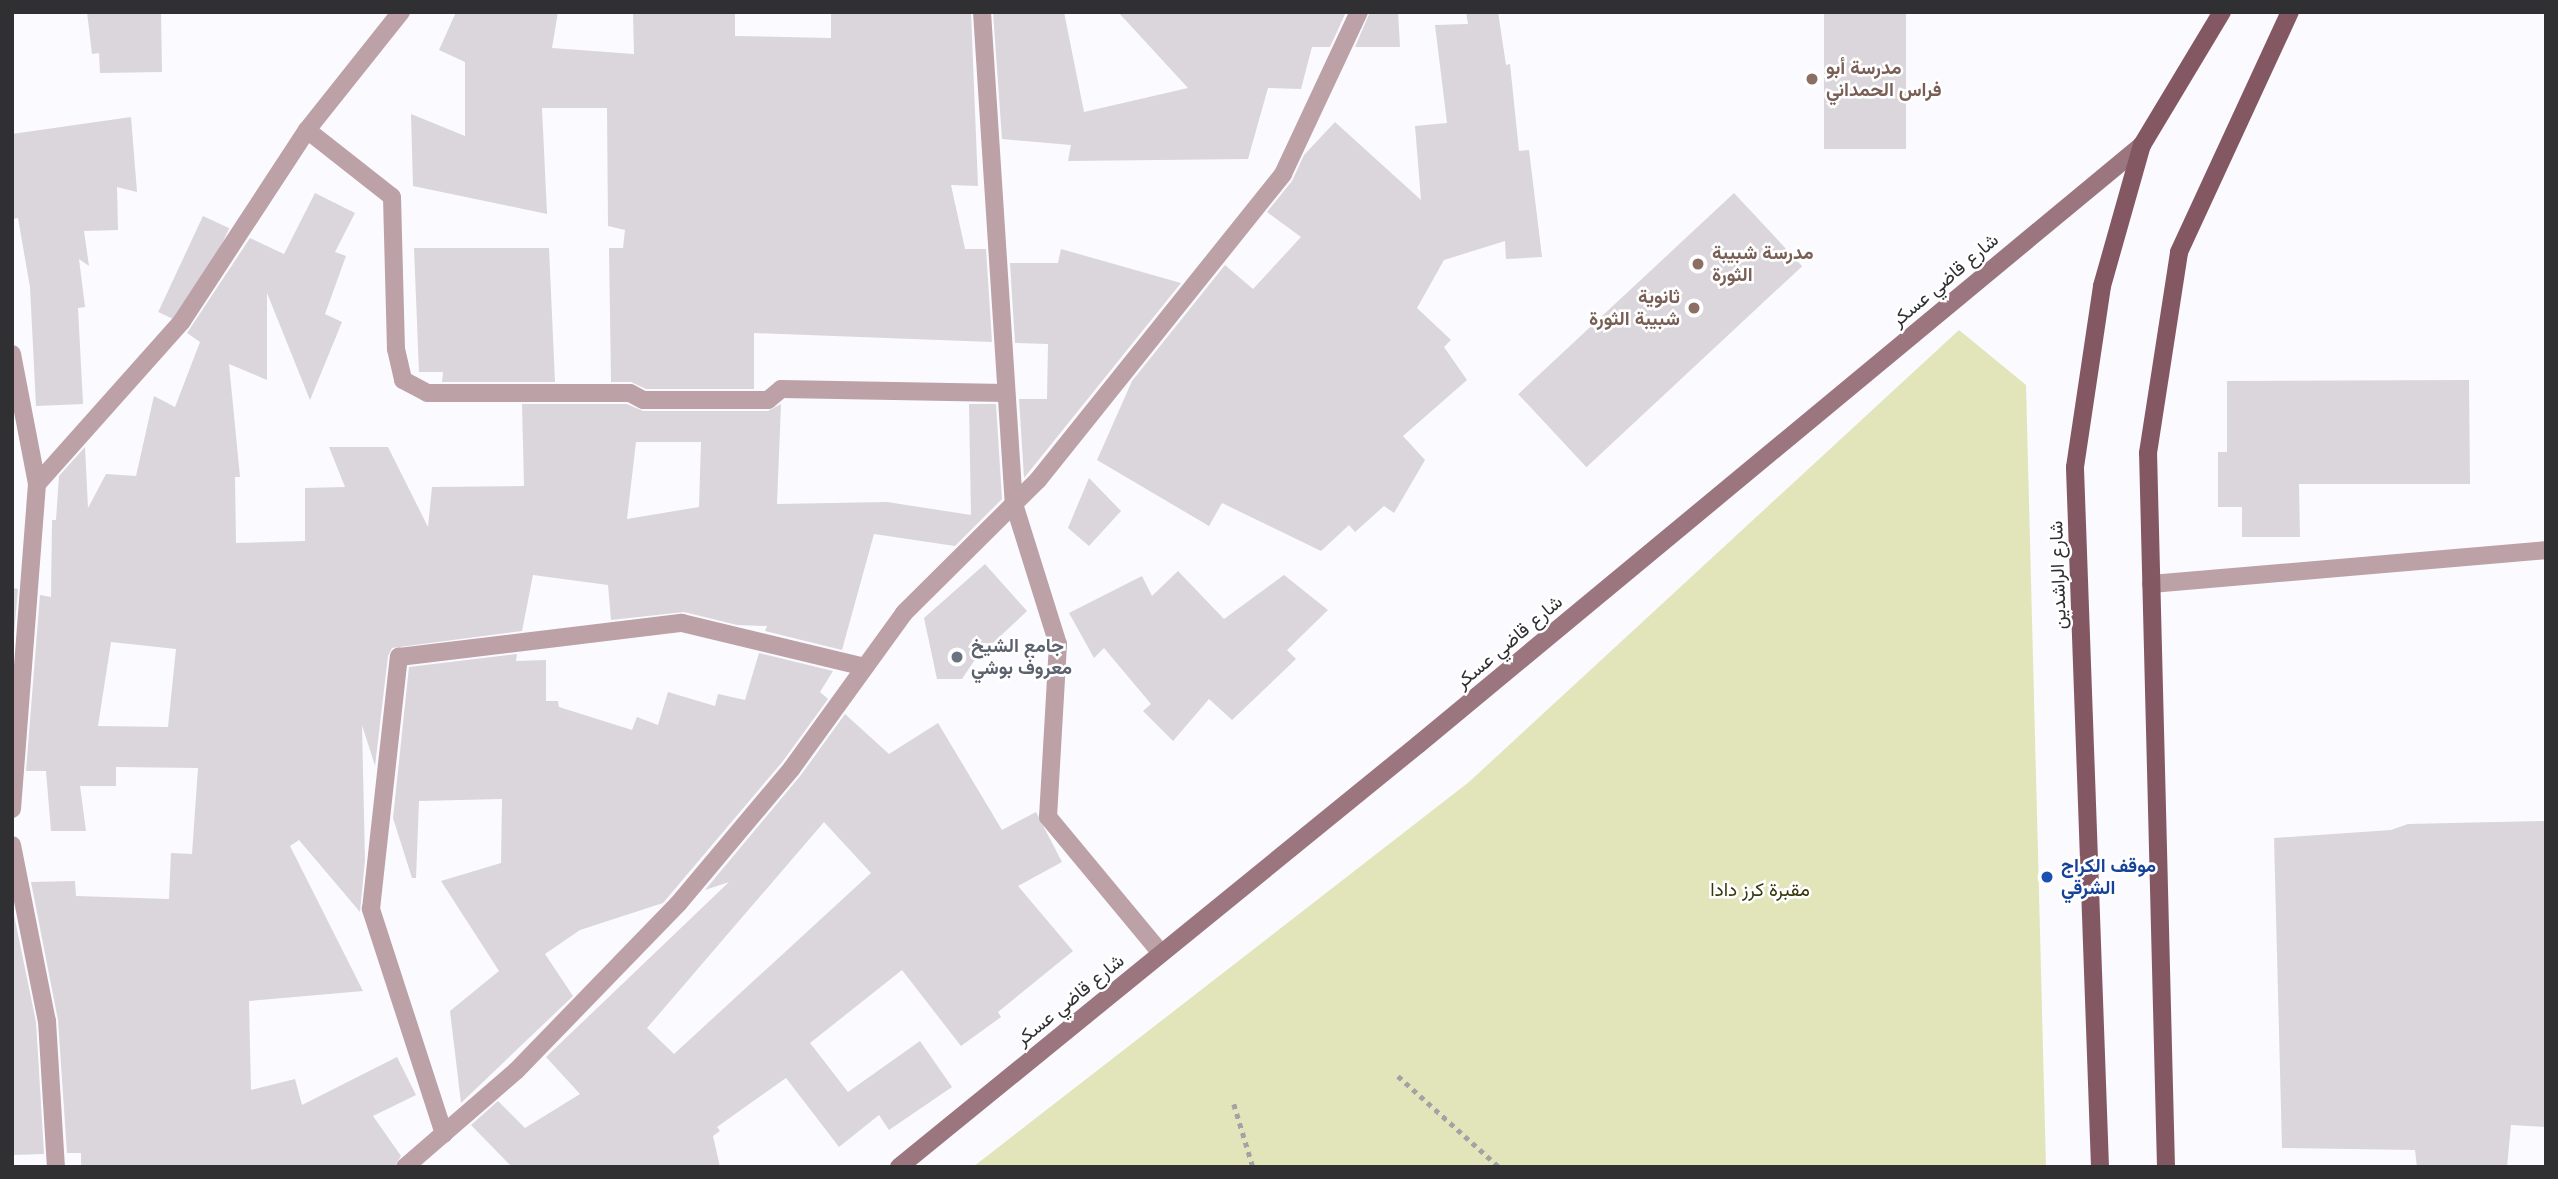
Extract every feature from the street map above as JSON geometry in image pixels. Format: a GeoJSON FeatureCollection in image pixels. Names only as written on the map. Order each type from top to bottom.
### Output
{"type":"FeatureCollection","features":[{"type":"Feature","properties":{"kind":"main road","name":"شارع الراشدين"},"geometry":{"type":"LineString","coordinates":[[2100,1167],[2075,467],[2102,286],[2142,145],[2222,12]]}},
{"type":"Feature","properties":{"kind":"main road"},"geometry":{"type":"LineString","coordinates":[[2166,1167],[2148,453],[2179,252],[2290,12]]}},
{"type":"Feature","properties":{"kind":"main road","name":"شارع قاضي عسكر"},"geometry":{"type":"LineString","coordinates":[[899,1167],[2142,145]]}},
{"type":"Feature","properties":{"kind":"street"},"geometry":{"type":"LineString","coordinates":[[37,484],[182,321],[307,130],[401,12]]}},
{"type":"Feature","properties":{"kind":"street"},"geometry":{"type":"LineString","coordinates":[[982,12],[1014,504],[1058,644],[1048,817],[1161,953]]}},
{"type":"Feature","properties":{"kind":"street"},"geometry":{"type":"LineString","coordinates":[[405,1167],[526,1062],[678,904],[792,768],[904,613],[1014,504],[1283,174],[1359,12]]}},
{"type":"Feature","properties":{"kind":"street"},"geometry":{"type":"LineString","coordinates":[[307,130],[392,197],[396,349],[403,380],[427,393],[630,393],[643,400],[768,400],[782,388],[1006,393]]}},
{"type":"Feature","properties":{"kind":"street"},"geometry":{"type":"LineString","coordinates":[[12,354],[37,484],[20,577],[12,809]]}},
{"type":"Feature","properties":{"kind":"street"},"geometry":{"type":"LineString","coordinates":[[2151,583],[2546,550]]}},
{"type":"Feature","properties":{"kind":"street"},"geometry":{"type":"LineString","coordinates":[[444,1134],[371,909],[398,657],[682,623],[865,667]]}},
{"type":"Feature","properties":{"kind":"street"},"geometry":{"type":"LineString","coordinates":[[12,845],[47,1021],[56,1167]]}},
{"type":"Feature","properties":{"kind":"path"},"geometry":{"type":"LineString","coordinates":[[1398,1076],[1499,1167]]}},
{"type":"Feature","properties":{"kind":"path"},"geometry":{"type":"LineString","coordinates":[[1234,1104],[1253,1167]]}},
{"type":"Feature","properties":{"kind":"green space","name":"مقبرة كرز دادا"},"geometry":{"type":"Polygon","coordinates":[[[1959,330],[2026,385],[2046,1167],[973,1167],[1469,782],[1959,330]]]}},
{"type":"Feature","properties":{"kind":"building"},"geometry":{"type":"Polygon","coordinates":[[[87,12],[161,12],[162,72],[100,73],[99,53],[92,54],[87,12]]]}},
{"type":"Feature","properties":{"kind":"building"},"geometry":{"type":"Polygon","coordinates":[[[456,12],[558,12],[552,48],[634,54],[633,12],[735,12],[735,36],[831,38],[831,12],[971,12],[978,186],[951,185],[965,249],[986,249],[992,342],[754,333],[754,389],[646,389],[631,382],[611,382],[609,248],[623,248],[625,230],[608,226],[607,108],[542,108],[547,214],[413,186],[411,114],[465,136],[465,62],[439,50],[456,12]]]}},
{"type":"Feature","properties":{"kind":"building"},"geometry":{"type":"Polygon","coordinates":[[[993,12],[1064,12],[1084,112],[1188,88],[1118,12],[1346,12],[1330,47],[1312,47],[1301,89],[1268,88],[1248,159],[1068,161],[1071,145],[1002,139],[993,12]]]}},
{"type":"Feature","properties":{"kind":"building"},"geometry":{"type":"Polygon","coordinates":[[[1370,12],[1398,12],[1400,47],[1355,47],[1370,12]]]}},
{"type":"Feature","properties":{"kind":"building"},"geometry":{"type":"Polygon","coordinates":[[[1466,12],[1498,12],[1506,65],[1510,64],[1519,151],[1529,150],[1542,257],[1506,259],[1505,241],[1444,260],[1417,308],[1451,340],[1444,347],[1467,380],[1403,436],[1425,460],[1394,513],[1384,506],[1355,532],[1349,525],[1321,551],[1222,503],[1209,526],[1097,460],[1132,381],[1225,265],[1253,289],[1301,237],[1267,212],[1292,181],[1304,155],[1335,122],[1421,200],[1415,126],[1447,123],[1435,25],[1468,24],[1466,12]]]}},
{"type":"Feature","properties":{"kind":"building"},"geometry":{"type":"Polygon","coordinates":[[[1824,12],[1906,12],[1906,149],[1824,149],[1824,12]]]}},
{"type":"Feature","properties":{"kind":"building"},"geometry":{"type":"Polygon","coordinates":[[[131,117],[137,192],[117,187],[118,230],[84,231],[89,266],[79,259],[85,307],[78,308],[83,404],[36,406],[30,287],[18,218],[12,219],[12,134],[131,117]]]}},
{"type":"Feature","properties":{"kind":"building"},"geometry":{"type":"Polygon","coordinates":[[[315,193],[355,213],[335,252],[346,256],[325,314],[342,322],[310,400],[267,293],[267,380],[229,364],[240,477],[235,477],[236,543],[305,541],[305,488],[345,487],[329,447],[388,447],[428,527],[432,487],[524,486],[522,404],[627,404],[643,411],[768,411],[781,404],[777,504],[887,502],[971,515],[969,404],[996,404],[1002,499],[955,546],[874,534],[842,650],[765,631],[767,626],[737,625],[684,612],[611,620],[608,585],[533,575],[522,631],[392,648],[388,656],[375,766],[362,725],[365,860],[360,912],[299,840],[290,846],[363,991],[249,1001],[251,1090],[295,1079],[302,1105],[397,1057],[416,1095],[373,1116],[401,1156],[394,1167],[81,1167],[81,1153],[67,1153],[58,1020],[31,882],[75,881],[76,896],[169,899],[171,853],[192,854],[198,768],[116,767],[116,786],[80,786],[86,831],[51,831],[46,771],[26,771],[40,595],[51,597],[52,520],[56,520],[59,476],[85,447],[88,508],[106,474],[136,476],[154,396],[175,407],[200,342],[187,333],[250,238],[284,254],[315,193]],[[636,442],[627,519],[699,507],[701,442],[636,442]],[[111,642],[98,726],[168,727],[176,649],[111,642]]]}},
{"type":"Feature","properties":{"kind":"building"},"geometry":{"type":"Polygon","coordinates":[[[1734,193],[1802,266],[1586,467],[1518,394],[1734,193]]]}},
{"type":"Feature","properties":{"kind":"building"},"geometry":{"type":"Polygon","coordinates":[[[203,216],[229,228],[184,324],[158,312],[203,216]]]}},
{"type":"Feature","properties":{"kind":"building"},"geometry":{"type":"Polygon","coordinates":[[[414,248],[549,248],[555,382],[442,382],[443,372],[419,372],[414,248]]]}},
{"type":"Feature","properties":{"kind":"building"},"geometry":{"type":"Polygon","coordinates":[[[1061,249],[1181,283],[1024,478],[1019,399],[1047,399],[1048,344],[1015,343],[1010,263],[1058,263],[1061,249]]]}},
{"type":"Feature","properties":{"kind":"building"},"geometry":{"type":"Polygon","coordinates":[[[2469,380],[2470,484],[2299,484],[2300,537],[2242,537],[2242,507],[2218,507],[2218,452],[2227,452],[2227,381],[2469,380]]]}},
{"type":"Feature","properties":{"kind":"building"},"geometry":{"type":"Polygon","coordinates":[[[1089,478],[1121,511],[1089,546],[1068,528],[1089,478]]]}},
{"type":"Feature","properties":{"kind":"building"},"geometry":{"type":"Polygon","coordinates":[[[985,564],[1027,611],[974,661],[962,679],[937,679],[924,618],[985,564]]]}},
{"type":"Feature","properties":{"kind":"building"},"geometry":{"type":"Polygon","coordinates":[[[1178,571],[1224,619],[1284,575],[1328,610],[1287,650],[1296,659],[1232,720],[1209,699],[1173,741],[1143,711],[1151,704],[1104,648],[1094,658],[1069,613],[1142,576],[1152,596],[1178,571]]]}},
{"type":"Feature","properties":{"kind":"building"},"geometry":{"type":"Polygon","coordinates":[[[12,588],[18,589],[12,657],[12,588]]]}},
{"type":"Feature","properties":{"kind":"building"},"geometry":{"type":"Polygon","coordinates":[[[759,653],[833,671],[820,692],[828,699],[783,761],[663,903],[580,930],[545,954],[573,996],[461,1103],[450,1011],[499,971],[441,881],[501,863],[502,799],[419,801],[416,878],[412,878],[393,818],[409,667],[517,654],[516,661],[546,660],[546,701],[558,701],[559,707],[632,730],[637,717],[658,725],[668,692],[715,706],[718,694],[745,700],[759,653]]]}},
{"type":"Feature","properties":{"kind":"building"},"geometry":{"type":"Polygon","coordinates":[[[845,714],[889,754],[938,723],[1002,830],[1036,812],[1062,862],[1018,886],[1073,951],[998,1012],[1001,1017],[961,1046],[902,970],[810,1043],[848,1092],[920,1041],[952,1087],[889,1130],[879,1115],[839,1147],[786,1078],[717,1127],[720,1131],[713,1136],[720,1167],[512,1167],[471,1125],[498,1101],[525,1128],[580,1094],[546,1057],[729,882],[705,890],[801,775],[845,714]],[[824,822],[647,1028],[674,1054],[871,873],[824,822]]]}},
{"type":"Feature","properties":{"kind":"building"},"geometry":{"type":"Polygon","coordinates":[[[2546,821],[2546,1127],[2511,1125],[2507,1167],[2417,1167],[2415,1150],[2282,1148],[2274,838],[2391,830],[2408,824],[2546,821]]]}},
{"type":"Feature","properties":{"kind":"building"},"geometry":{"type":"Polygon","coordinates":[[[12,905],[36,1022],[44,1154],[12,1155],[12,905]]]}},
{"type":"Feature","properties":{"kind":"place","name":"مدرسة أبو فراس الحمداني"},"geometry":{"type":"Point","coordinates":[1812,79]}},
{"type":"Feature","properties":{"kind":"place","name":"مدرسة شبيبة الثورة"},"geometry":{"type":"Point","coordinates":[1698,264]}},
{"type":"Feature","properties":{"kind":"place","name":"ثانوية شبيبة الثورة"},"geometry":{"type":"Point","coordinates":[1694,308]}},
{"type":"Feature","properties":{"kind":"place","name":"جامع الشيخ معروف بوشي"},"geometry":{"type":"Point","coordinates":[957,657]}},
{"type":"Feature","properties":{"kind":"place","name":"موقف الكراج الشرقي"},"geometry":{"type":"Point","coordinates":[2047,877]}}]}
